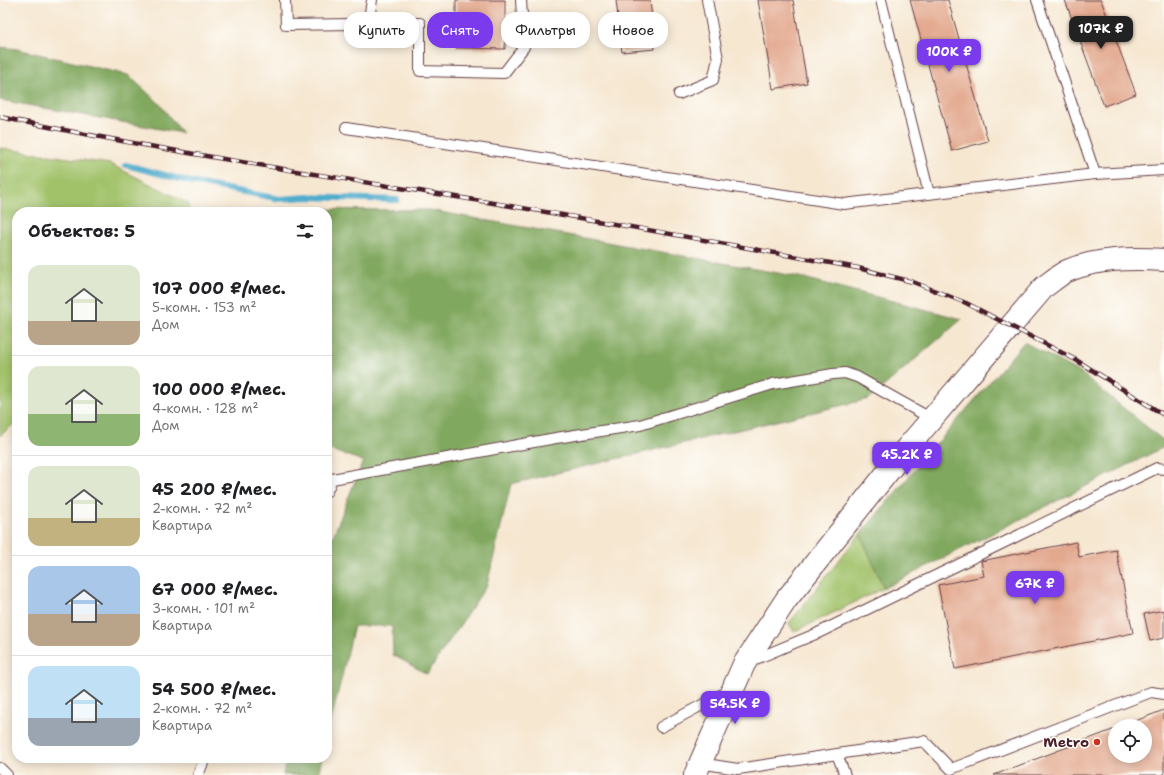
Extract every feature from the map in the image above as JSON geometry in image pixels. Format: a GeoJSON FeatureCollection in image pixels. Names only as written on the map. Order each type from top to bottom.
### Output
{"type":"FeatureCollection","features":[{"type":"Feature","properties":{"kind":"street"},"geometry":{"type":"LineString","coordinates":[[697,769],[744,664],[786,600],[932,419],[1044,287],[1067,271],[1103,261],[1146,259],[1164,260]]}},
{"type":"Feature","properties":{"kind":"lane"},"geometry":{"type":"LineString","coordinates":[[285,0],[286,25],[344,25]]}},
{"type":"Feature","properties":{"kind":"lane"},"geometry":{"type":"LineString","coordinates":[[370,12],[372,0]]}},
{"type":"Feature","properties":{"kind":"lane"},"geometry":{"type":"LineString","coordinates":[[419,23],[420,71],[504,73],[524,47],[521,0]]}},
{"type":"Feature","properties":{"kind":"lane"},"geometry":{"type":"LineString","coordinates":[[679,94],[713,80],[718,58],[707,0]]}},
{"type":"Feature","properties":{"kind":"lane"},"geometry":{"type":"LineString","coordinates":[[880,0],[929,194]]}},
{"type":"Feature","properties":{"kind":"lane"},"geometry":{"type":"LineString","coordinates":[[1037,0],[1095,174]]}},
{"type":"Feature","properties":{"kind":"lane"},"geometry":{"type":"LineString","coordinates":[[346,128],[844,204],[1095,174],[1164,170]]}},
{"type":"Feature","properties":{"kind":"lane"},"geometry":{"type":"LineString","coordinates":[[332,478],[556,438],[640,426],[773,384],[833,374],[845,373],[857,377],[932,419]]}},
{"type":"Feature","properties":{"kind":"lane"},"geometry":{"type":"LineString","coordinates":[[744,664],[818,633],[1157,468],[1164,469]]}},
{"type":"Feature","properties":{"kind":"lane"},"geometry":{"type":"LineString","coordinates":[[661,727],[732,689]]}},
{"type":"Feature","properties":{"kind":"lane"},"geometry":{"type":"LineString","coordinates":[[697,769],[739,772],[837,754],[924,741],[951,769],[1151,692],[1164,694]]}},
{"type":"Feature","properties":{"kind":"lane"},"geometry":{"type":"LineString","coordinates":[[837,754],[845,775]]}},
{"type":"Feature","properties":{"kind":"lane"},"geometry":{"type":"LineString","coordinates":[[198,775],[204,763]]}},
{"type":"Feature","properties":{"kind":"lane"},"geometry":{"type":"LineString","coordinates":[[0,768],[7,775]]}},
{"type":"Feature","properties":{"kind":"green space"},"geometry":{"type":"Polygon","coordinates":[[[0,47],[17,49],[128,75],[159,103],[182,133],[0,100],[0,47]]]}},
{"type":"Feature","properties":{"kind":"green space"},"geometry":{"type":"Polygon","coordinates":[[[0,148],[110,164],[188,203],[188,207],[12,207],[12,425],[0,436],[0,148]]]}},
{"type":"Feature","properties":{"kind":"green space"},"geometry":{"type":"Polygon","coordinates":[[[332,209],[429,210],[800,277],[962,319],[869,399],[511,484],[487,585],[427,674],[393,655],[392,626],[354,626],[332,717],[332,538],[363,461],[332,451],[332,209]]]}},
{"type":"Feature","properties":{"kind":"green space"},"geometry":{"type":"Polygon","coordinates":[[[1024,342],[1082,374],[1164,441],[1164,447],[884,588],[860,534],[1024,342]]]}},
{"type":"Feature","properties":{"kind":"green space"},"geometry":{"type":"Polygon","coordinates":[[[860,534],[884,588],[794,632],[789,623],[860,534]]]}},
{"type":"Feature","properties":{"kind":"green space"},"geometry":{"type":"Polygon","coordinates":[[[285,763],[321,763],[318,775],[283,775],[285,763]]]}},
{"type":"Feature","properties":{"kind":"building"},"geometry":{"type":"Polygon","coordinates":[[[456,0],[505,0],[505,12],[501,12],[501,48],[505,49],[456,48],[493,48],[493,12],[456,12],[456,0]]]}},
{"type":"Feature","properties":{"kind":"building"},"geometry":{"type":"Polygon","coordinates":[[[616,0],[650,0],[651,12],[617,12],[616,0]]]}},
{"type":"Feature","properties":{"kind":"building"},"geometry":{"type":"Polygon","coordinates":[[[758,0],[793,0],[807,83],[773,89],[758,0]]]}},
{"type":"Feature","properties":{"kind":"building"},"geometry":{"type":"Polygon","coordinates":[[[910,0],[948,0],[988,141],[952,151],[910,0]]]}},
{"type":"Feature","properties":{"kind":"building"},"geometry":{"type":"Polygon","coordinates":[[[1065,0],[1101,0],[1136,94],[1104,106],[1065,0]]]}},
{"type":"Feature","properties":{"kind":"building"},"geometry":{"type":"Polygon","coordinates":[[[622,48],[655,48],[655,49],[622,52],[622,48]]]}},
{"type":"Feature","properties":{"kind":"building"},"geometry":{"type":"Polygon","coordinates":[[[1076,542],[1079,557],[1116,550],[1133,633],[955,669],[938,585],[984,576],[981,561],[1076,542]]]}},
{"type":"Feature","properties":{"kind":"building"},"geometry":{"type":"Polygon","coordinates":[[[1164,610],[1164,638],[1150,641],[1144,614],[1164,610]]]}},
{"type":"Feature","properties":{"kind":"building","name":"Metro"},"geometry":{"type":"Polygon","coordinates":[[[1164,710],[1164,775],[994,775],[1108,732],[1108,763],[1152,763],[1152,719],[1140,719],[1164,710]]]}},
{"type":"Feature","properties":{"kind":"waterway"},"geometry":{"type":"LineString","coordinates":[[126,165],[191,182],[280,199],[307,197],[397,200]]}},
{"type":"Feature","properties":{"kind":"railway"},"geometry":{"type":"LineString","coordinates":[[0,117],[166,149],[548,212],[858,268],[913,282],[966,303],[1076,360],[1164,415]]}},
{"type":"Feature","properties":{"kind":"place","name":"Metro"},"geometry":{"type":"Point","coordinates":[1097,742]}}]}
